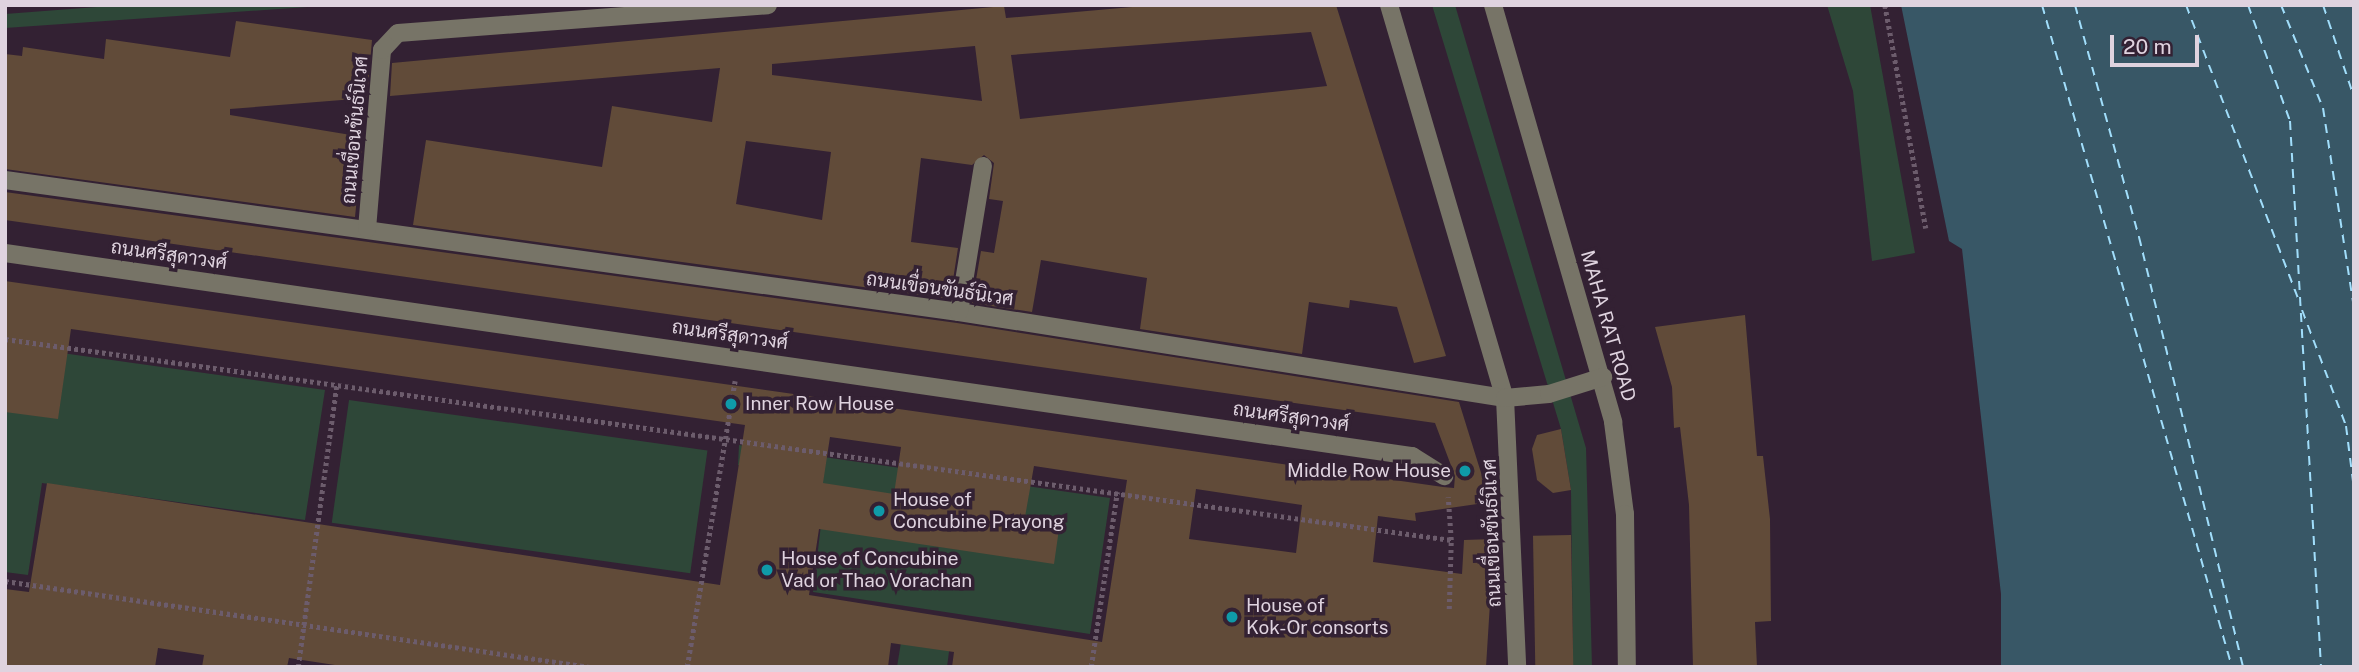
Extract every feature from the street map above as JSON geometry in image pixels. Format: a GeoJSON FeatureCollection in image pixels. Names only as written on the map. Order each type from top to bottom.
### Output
{"type":"FeatureCollection","features":[{"type":"Feature","properties":{"kind":"street","name":"ถนนเขื่อนขันธ์นิเวศ"},"geometry":{"type":"LineString","coordinates":[[367,229],[382,50],[398,33],[768,5]]}},
{"type":"Feature","properties":{"kind":"street","name":"ถนนเขื่อนขันธ์นิเวศ"},"geometry":{"type":"LineString","coordinates":[[1389,5],[1505,398],[1517,667]]}},
{"type":"Feature","properties":{"kind":"street","name":"MAHA RAT ROAD"},"geometry":{"type":"LineString","coordinates":[[1493,5],[1603,377],[1623,490],[1627,667]]}},
{"type":"Feature","properties":{"kind":"street"},"geometry":{"type":"LineString","coordinates":[[959,312],[983,166]]}},
{"type":"Feature","properties":{"kind":"street","name":"ถนนเขื่อนขันธ์นิเวศ"},"geometry":{"type":"LineString","coordinates":[[5,180],[959,312],[1505,398]]}},
{"type":"Feature","properties":{"kind":"street","name":"ถนนศรีสุดาวงศ์"},"geometry":{"type":"LineString","coordinates":[[5,253],[1412,456],[1444,475]]}},
{"type":"Feature","properties":{"kind":"street"},"geometry":{"type":"LineString","coordinates":[[1505,398],[1549,394],[1603,377]]}},
{"type":"Feature","properties":{"kind":"path"},"geometry":{"type":"LineString","coordinates":[[1885,5],[1926,228]]}},
{"type":"Feature","properties":{"kind":"path"},"geometry":{"type":"LineString","coordinates":[[5,339],[726,437],[1451,540]]}},
{"type":"Feature","properties":{"kind":"path"},"geometry":{"type":"LineString","coordinates":[[687,667],[739,357]]}},
{"type":"Feature","properties":{"kind":"path"},"geometry":{"type":"LineString","coordinates":[[298,667],[337,384]]}},
{"type":"Feature","properties":{"kind":"path"},"geometry":{"type":"LineString","coordinates":[[1444,475],[1451,540],[1450,608]]}},
{"type":"Feature","properties":{"kind":"path"},"geometry":{"type":"LineString","coordinates":[[1091,667],[1118,492]]}},
{"type":"Feature","properties":{"kind":"path"},"geometry":{"type":"LineString","coordinates":[[5,581],[304,622],[590,667]]}},
{"type":"Feature","properties":{"kind":"green space"},"geometry":{"type":"Polygon","coordinates":[[[123,5],[336,5],[5,28],[5,14],[123,5]]]}},
{"type":"Feature","properties":{"kind":"green space"},"geometry":{"type":"Polygon","coordinates":[[[1432,5],[1455,5],[1586,448],[1592,667],[1573,667],[1571,490],[1561,429],[1432,5]]]}},
{"type":"Feature","properties":{"kind":"green space"},"geometry":{"type":"Polygon","coordinates":[[[1827,5],[1870,5],[1915,253],[1872,261],[1853,91],[1827,5]]]}},
{"type":"Feature","properties":{"kind":"green space"},"geometry":{"type":"Polygon","coordinates":[[[5,345],[325,390],[305,520],[42,483],[28,575],[5,572],[5,345]]]}},
{"type":"Feature","properties":{"kind":"green space"},"geometry":{"type":"Polygon","coordinates":[[[349,400],[707,450],[690,573],[332,523],[349,400]]]}},
{"type":"Feature","properties":{"kind":"green space"},"geometry":{"type":"Polygon","coordinates":[[[739,445],[1110,498],[1090,634],[813,592],[825,491],[738,465],[739,445]]]}},
{"type":"Feature","properties":{"kind":"green space"},"geometry":{"type":"Polygon","coordinates":[[[902,636],[950,644],[947,667],[897,667],[902,636]]]}},
{"type":"Feature","properties":{"kind":"water"},"geometry":{"type":"Polygon","coordinates":[[[1901,5],[2354,5],[2354,667],[2001,667],[2001,594],[1962,249],[1949,241],[1901,5]]]}},
{"type":"Feature","properties":{"kind":"building"},"geometry":{"type":"Polygon","coordinates":[[[1155,5],[1336,5],[1446,356],[1414,363],[1397,307],[1350,300],[1349,308],[1309,302],[1302,354],[1140,329],[1147,278],[1041,260],[1032,312],[972,303],[981,251],[994,253],[1003,201],[989,199],[994,163],[984,155],[972,165],[921,158],[911,242],[958,248],[950,299],[413,225],[426,140],[602,167],[612,106],[712,122],[720,68],[390,96],[392,63],[1004,6],[1006,18],[1155,5]],[[1311,32],[1011,55],[1020,119],[1327,86],[1311,32]],[[975,46],[772,64],[772,75],[982,101],[975,46]],[[746,141],[736,204],[822,220],[831,152],[746,141]]]}},
{"type":"Feature","properties":{"kind":"building"},"geometry":{"type":"Polygon","coordinates":[[[236,21],[372,40],[367,98],[230,109],[230,115],[363,137],[355,217],[5,169],[5,54],[22,56],[23,47],[104,59],[106,39],[230,57],[236,21]]]}},
{"type":"Feature","properties":{"kind":"building"},"geometry":{"type":"Polygon","coordinates":[[[5,192],[957,323],[1459,402],[1487,492],[1498,494],[1498,501],[1415,513],[1416,521],[1378,516],[1373,562],[1462,574],[1464,540],[1494,539],[1486,667],[952,667],[954,652],[891,643],[888,667],[348,667],[289,658],[287,667],[202,667],[204,655],[158,648],[155,667],[5,667],[5,589],[29,592],[47,483],[720,585],[745,425],[71,329],[58,419],[5,412],[5,281],[1443,487],[1454,488],[1455,476],[1435,423],[5,220],[5,192]],[[830,437],[823,483],[894,494],[901,447],[830,437]],[[1034,466],[1025,517],[1060,522],[1054,564],[819,529],[809,595],[1102,642],[1127,480],[1034,466]],[[1196,489],[1189,539],[1296,553],[1302,505],[1196,489]]]}},
{"type":"Feature","properties":{"kind":"building"},"geometry":{"type":"Polygon","coordinates":[[[1745,315],[1757,456],[1763,456],[1770,519],[1771,621],[1755,622],[1757,667],[1693,667],[1689,505],[1680,427],[1674,428],[1672,387],[1655,327],[1745,315]]]}},
{"type":"Feature","properties":{"kind":"building"},"geometry":{"type":"Polygon","coordinates":[[[1561,429],[1571,490],[1553,493],[1537,480],[1532,449],[1537,435],[1561,429]]]}},
{"type":"Feature","properties":{"kind":"building"},"geometry":{"type":"Polygon","coordinates":[[[1571,535],[1573,667],[1535,667],[1533,536],[1571,535]]]}},
{"type":"Feature","properties":{"kind":"ferry route"},"geometry":{"type":"LineString","coordinates":[[2042,5],[2232,667]]}},
{"type":"Feature","properties":{"kind":"ferry route"},"geometry":{"type":"LineString","coordinates":[[2075,5],[2139,237],[2243,667]]}},
{"type":"Feature","properties":{"kind":"ferry route"},"geometry":{"type":"LineString","coordinates":[[2186,5],[2300,304]]}},
{"type":"Feature","properties":{"kind":"ferry route"},"geometry":{"type":"LineString","coordinates":[[2248,5],[2290,121],[2321,667]]}},
{"type":"Feature","properties":{"kind":"ferry route"},"geometry":{"type":"LineString","coordinates":[[2281,5],[2323,108],[2354,308]]}},
{"type":"Feature","properties":{"kind":"ferry route"},"geometry":{"type":"LineString","coordinates":[[2323,5],[2354,97]]}},
{"type":"Feature","properties":{"kind":"ferry route"},"geometry":{"type":"LineString","coordinates":[[2302,310],[2346,426],[2354,489]]}},
{"type":"Feature","properties":{"kind":"place","name":"Inner Row House"},"geometry":{"type":"Point","coordinates":[731,404]}},
{"type":"Feature","properties":{"kind":"place","name":"Middle Row House"},"geometry":{"type":"Point","coordinates":[1465,471]}},
{"type":"Feature","properties":{"kind":"place","name":"House of Concubine Prayong"},"geometry":{"type":"Point","coordinates":[879,511]}},
{"type":"Feature","properties":{"kind":"place","name":"House of Concubine Vad or Thao Vorachan"},"geometry":{"type":"Point","coordinates":[767,570]}},
{"type":"Feature","properties":{"kind":"place","name":"House of Kok-Or consorts"},"geometry":{"type":"Point","coordinates":[1232,617]}}]}
